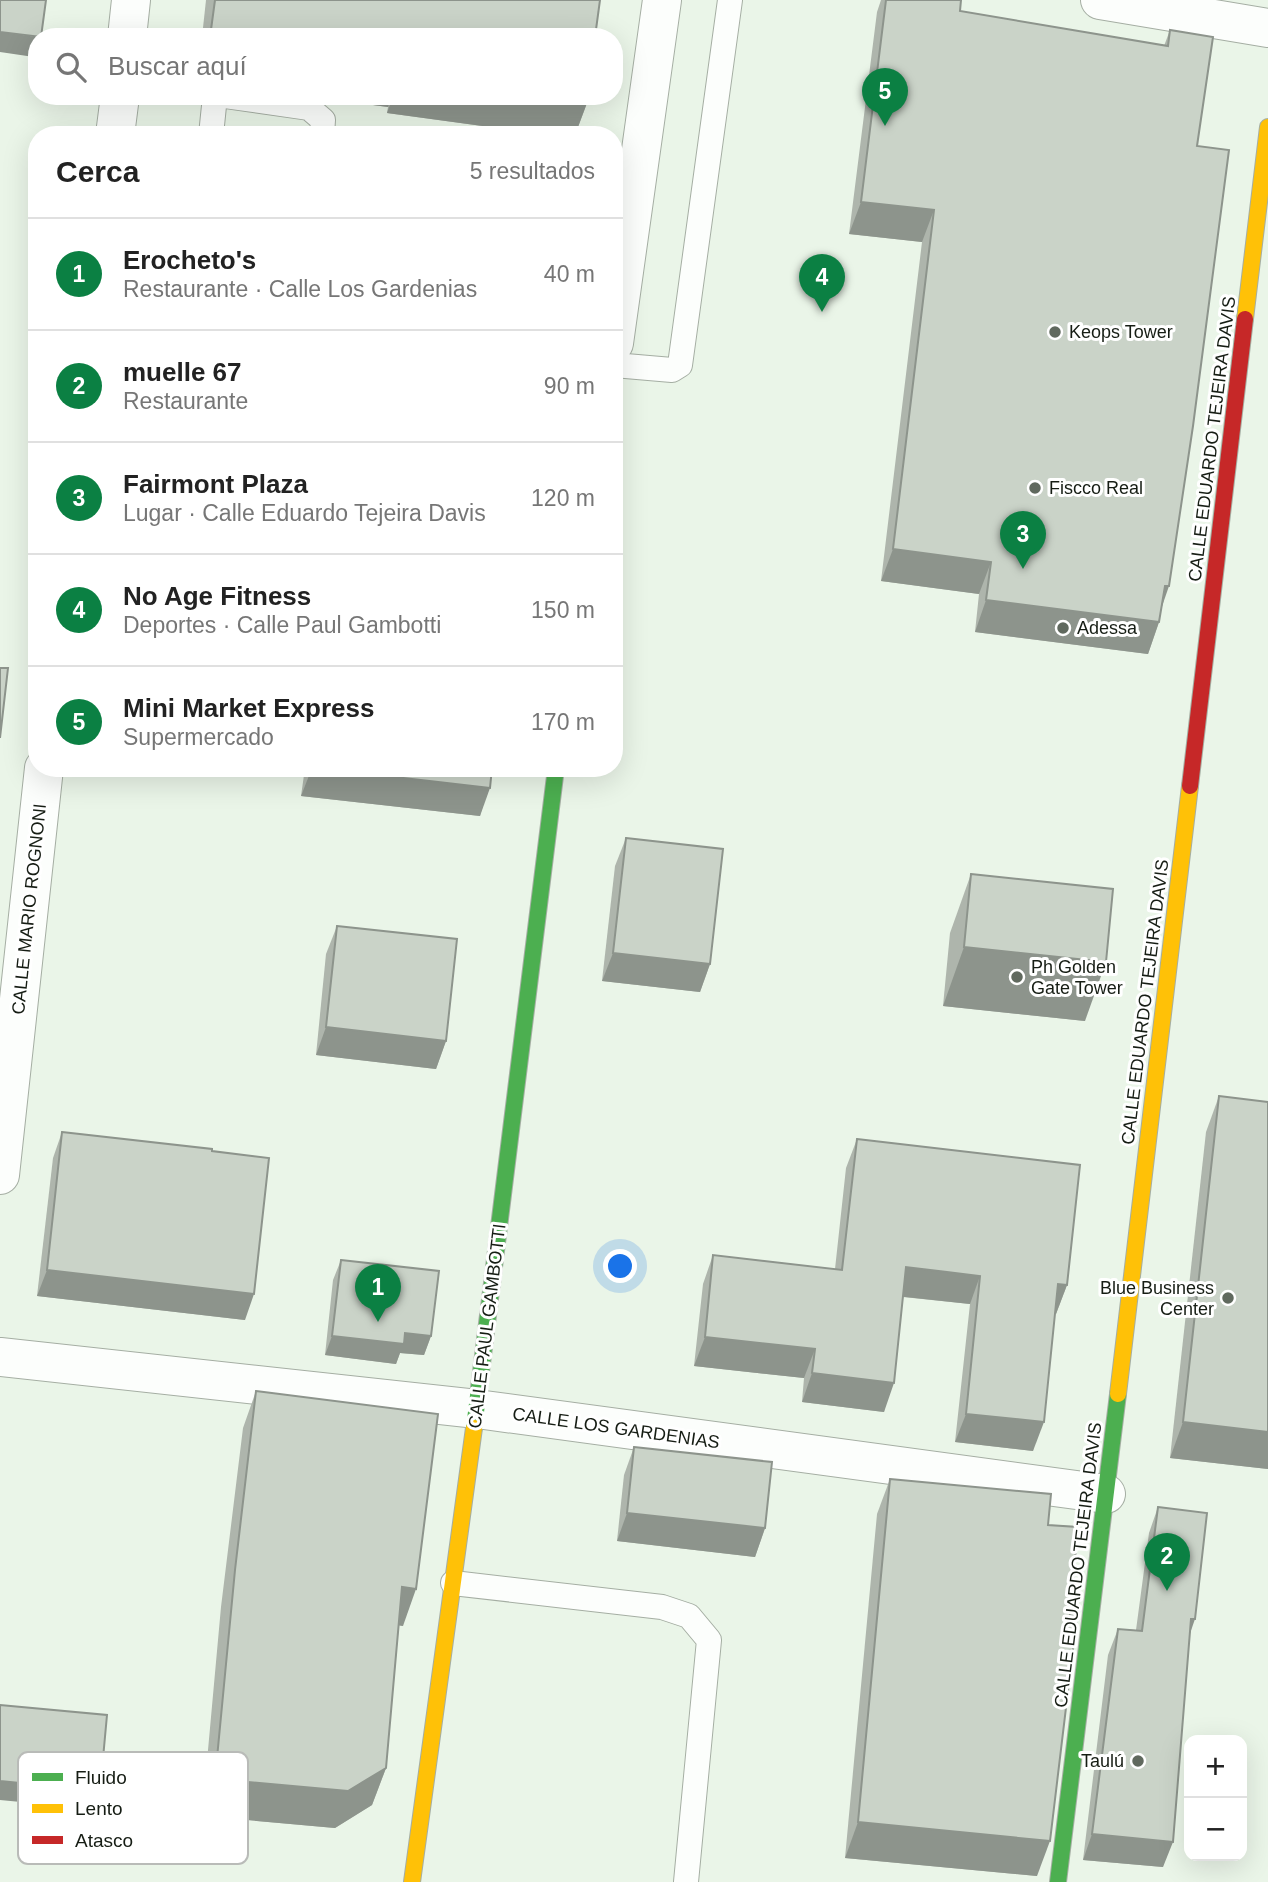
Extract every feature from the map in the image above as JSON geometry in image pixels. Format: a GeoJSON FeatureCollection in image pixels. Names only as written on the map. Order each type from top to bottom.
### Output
{"type":"FeatureCollection","features":[{"type":"Feature","properties":{"kind":"street"},"geometry":{"type":"LineString","coordinates":[[128,28],[131,0]]}},
{"type":"Feature","properties":{"kind":"street"},"geometry":{"type":"LineString","coordinates":[[623,279],[662,0]]}},
{"type":"Feature","properties":{"kind":"street"},"geometry":{"type":"LineString","coordinates":[[1100,0],[1268,28]]}},
{"type":"Feature","properties":{"kind":"street"},"geometry":{"type":"LineString","coordinates":[[117,126],[119,105]]}},
{"type":"Feature","properties":{"kind":"street","name":"CALLE EDUARDO TEJEIRA DAVIS"},"geometry":{"type":"LineString","coordinates":[[1058,1882],[1268,127]]}},
{"type":"Feature","properties":{"kind":"street","name":"CALLE MARIO ROGNONI"},"geometry":{"type":"LineString","coordinates":[[0,1175],[43,777]]}},
{"type":"Feature","properties":{"kind":"street","name":"CALLE PAUL GAMBOTTI"},"geometry":{"type":"LineString","coordinates":[[412,1882],[477,1409],[555,777]]}},
{"type":"Feature","properties":{"kind":"street","name":"CALLE LOS GARDENIAS"},"geometry":{"type":"LineString","coordinates":[[0,1357],[477,1409],[1106,1494]]}},
{"type":"Feature","properties":{"kind":"lane"},"geometry":{"type":"LineString","coordinates":[[623,366],[672,370],[681,365],[730,0]]}},
{"type":"Feature","properties":{"kind":"lane"},"geometry":{"type":"LineString","coordinates":[[212,126],[214,105]]}},
{"type":"Feature","properties":{"kind":"lane"},"geometry":{"type":"LineString","coordinates":[[288,105],[309,108],[323,120],[323,126]]}},
{"type":"Feature","properties":{"kind":"lane"},"geometry":{"type":"LineString","coordinates":[[453,1583],[662,1607],[689,1616],[709,1640],[686,1882]]}},
{"type":"Feature","properties":{"kind":"building"},"geometry":{"type":"Polygon","coordinates":[[[0,0],[46,0],[42,28],[28,28],[28,35],[0,32],[0,0]]]}},
{"type":"Feature","properties":{"kind":"building"},"geometry":{"type":"Polygon","coordinates":[[[215,0],[600,0],[596,28],[211,28],[215,0]]]}},
{"type":"Feature","properties":{"kind":"building"},"geometry":{"type":"Polygon","coordinates":[[[886,0],[961,0],[960,11],[1168,46],[1170,30],[1213,37],[1197,146],[1229,150],[1193,426],[1169,586],[1165,586],[1159,622],[986,600],[991,562],[893,549],[934,210],[861,202],[886,0]]]}},
{"type":"Feature","properties":{"kind":"building"},"geometry":{"type":"Polygon","coordinates":[[[0,668],[8,668],[0,738],[0,668]]]}},
{"type":"Feature","properties":{"kind":"building"},"geometry":{"type":"Polygon","coordinates":[[[395,777],[491,777],[490,788],[395,777]]]}},
{"type":"Feature","properties":{"kind":"building"},"geometry":{"type":"Polygon","coordinates":[[[626,838],[723,849],[710,964],[613,953],[626,838]]]}},
{"type":"Feature","properties":{"kind":"building"},"geometry":{"type":"Polygon","coordinates":[[[971,874],[1113,889],[1106,962],[964,947],[971,874]]]}},
{"type":"Feature","properties":{"kind":"building"},"geometry":{"type":"Polygon","coordinates":[[[337,926],[457,939],[446,1041],[326,1027],[337,926]]]}},
{"type":"Feature","properties":{"kind":"building","name":"Blue Business Center"},"geometry":{"type":"Polygon","coordinates":[[[1219,1096],[1268,1102],[1268,1432],[1183,1422],[1219,1096]]]}},
{"type":"Feature","properties":{"kind":"building"},"geometry":{"type":"Polygon","coordinates":[[[62,1132],[269,1158],[254,1294],[47,1270],[62,1132]]]}},
{"type":"Feature","properties":{"kind":"building"},"geometry":{"type":"Polygon","coordinates":[[[857,1139],[1080,1165],[1067,1285],[1058,1284],[1044,1422],[966,1414],[980,1276],[906,1267],[894,1383],[812,1373],[815,1349],[705,1337],[713,1255],[842,1270],[857,1139]]]}},
{"type":"Feature","properties":{"kind":"building"},"geometry":{"type":"Polygon","coordinates":[[[341,1260],[439,1271],[431,1336],[405,1333],[404,1344],[332,1336],[341,1260]]]}},
{"type":"Feature","properties":{"kind":"building"},"geometry":{"type":"Polygon","coordinates":[[[256,1391],[438,1414],[416,1589],[402,1587],[386,1768],[348,1791],[248,1782],[248,1752],[218,1752],[256,1391]]]}},
{"type":"Feature","properties":{"kind":"building"},"geometry":{"type":"Polygon","coordinates":[[[634,1447],[772,1462],[765,1528],[627,1513],[634,1447]]]}},
{"type":"Feature","properties":{"kind":"building"},"geometry":{"type":"Polygon","coordinates":[[[890,1479],[1051,1494],[1048,1525],[1078,1527],[1070,1615],[1077,1616],[1050,1841],[858,1822],[890,1479]]]}},
{"type":"Feature","properties":{"kind":"building"},"geometry":{"type":"Polygon","coordinates":[[[1158,1507],[1207,1513],[1195,1619],[1191,1619],[1173,1842],[1092,1834],[1118,1629],[1142,1631],[1158,1507]]]}},
{"type":"Feature","properties":{"kind":"building"},"geometry":{"type":"Polygon","coordinates":[[[0,1705],[107,1715],[104,1752],[18,1752],[18,1783],[0,1781],[0,1705]]]}},
{"type":"Feature","properties":{"kind":"traffic: fast"},"geometry":{"type":"LineString","coordinates":[[474,1428],[555,777]]}},
{"type":"Feature","properties":{"kind":"traffic: fast"},"geometry":{"type":"LineString","coordinates":[[1058,1882],[1118,1394]]}},
{"type":"Feature","properties":{"kind":"traffic: slow"},"geometry":{"type":"LineString","coordinates":[[1245,319],[1268,127]]}},
{"type":"Feature","properties":{"kind":"traffic: slow"},"geometry":{"type":"LineString","coordinates":[[1118,1394],[1190,786]]}},
{"type":"Feature","properties":{"kind":"traffic: slow"},"geometry":{"type":"LineString","coordinates":[[412,1882],[474,1428]]}},
{"type":"Feature","properties":{"kind":"traffic: jam"},"geometry":{"type":"LineString","coordinates":[[1190,786],[1245,319]]}},
{"type":"Feature","properties":{"kind":"place","name":"Mini Market Express"},"geometry":{"type":"Point","coordinates":[885,126]}},
{"type":"Feature","properties":{"kind":"place","name":"No Age Fitness"},"geometry":{"type":"Point","coordinates":[822,312]}},
{"type":"Feature","properties":{"kind":"place","name":"Keops Tower"},"geometry":{"type":"Point","coordinates":[1055,332]}},
{"type":"Feature","properties":{"kind":"place","name":"Fiscco Real"},"geometry":{"type":"Point","coordinates":[1035,488]}},
{"type":"Feature","properties":{"kind":"place","name":"Fairmont Plaza"},"geometry":{"type":"Point","coordinates":[1023,569]}},
{"type":"Feature","properties":{"kind":"place","name":"Adessa"},"geometry":{"type":"Point","coordinates":[1063,628]}},
{"type":"Feature","properties":{"kind":"place","name":"Ph Golden Gate Tower"},"geometry":{"type":"Point","coordinates":[1017,977]}},
{"type":"Feature","properties":{"kind":"place","name":"Blue Business Center"},"geometry":{"type":"Point","coordinates":[1228,1298]}},
{"type":"Feature","properties":{"kind":"place","name":"Erocheto's"},"geometry":{"type":"Point","coordinates":[378,1322]}},
{"type":"Feature","properties":{"kind":"place","name":"muelle 67"},"geometry":{"type":"Point","coordinates":[1167,1591]}},
{"type":"Feature","properties":{"kind":"place","name":"Taulú"},"geometry":{"type":"Point","coordinates":[1138,1761]}}]}
